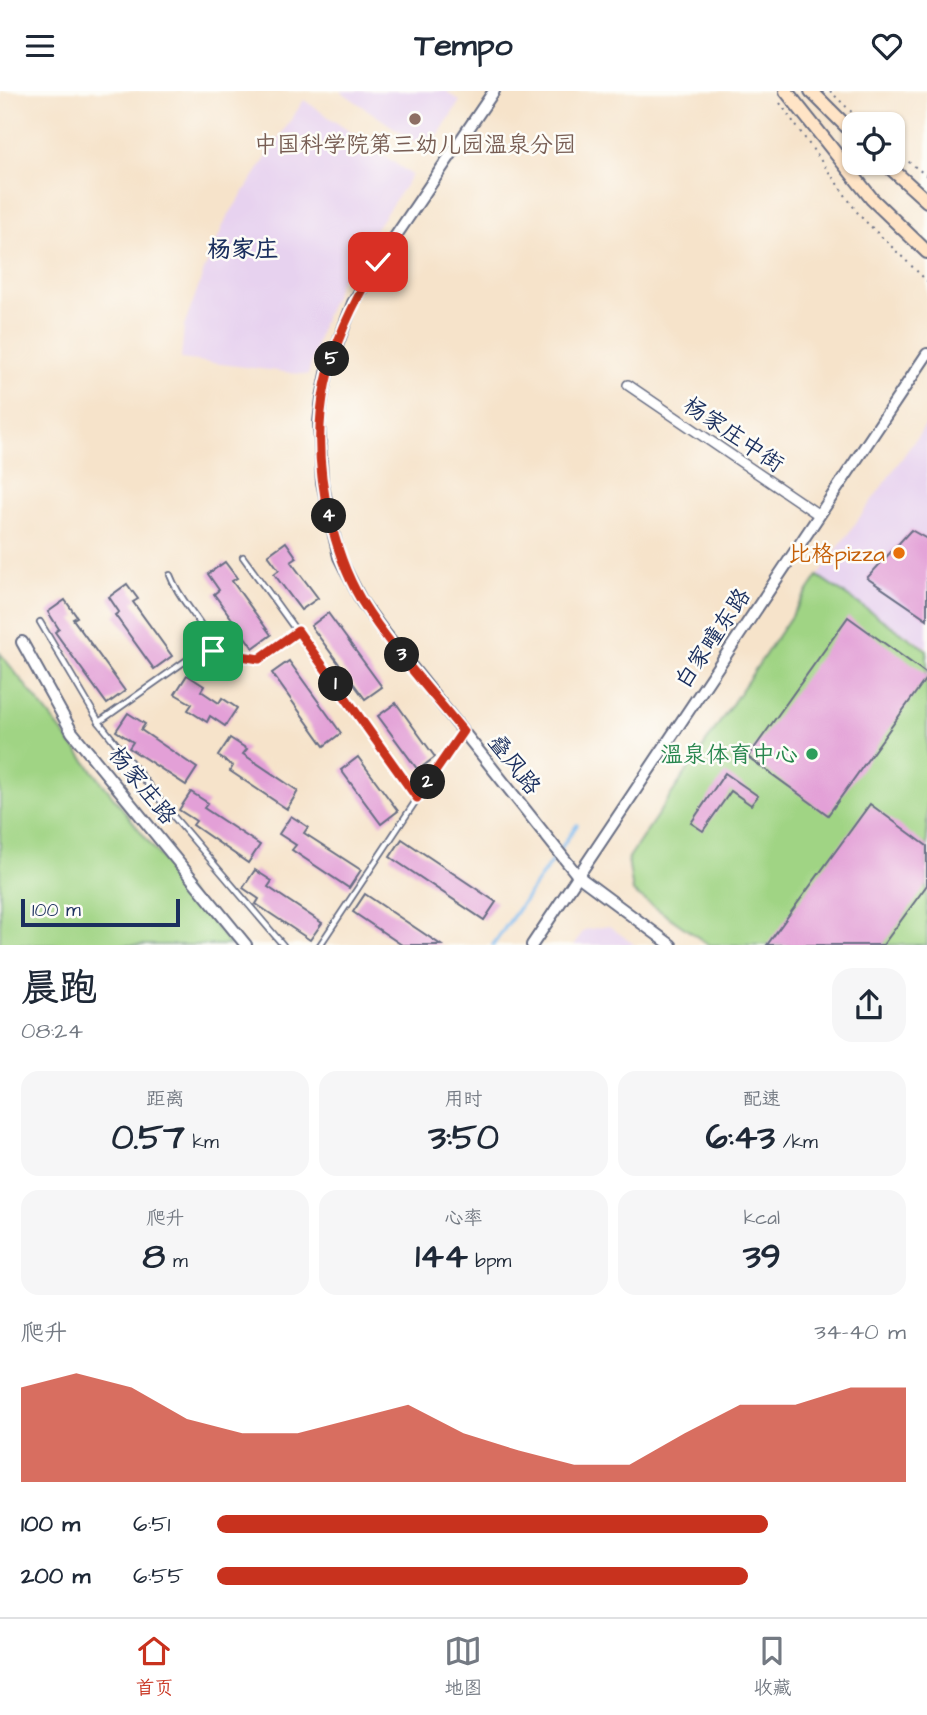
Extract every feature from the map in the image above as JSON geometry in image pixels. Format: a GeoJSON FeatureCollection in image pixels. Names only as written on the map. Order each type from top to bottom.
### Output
{"type":"FeatureCollection","features":[{"type":"Feature","properties":{"kind":"main road"},"geometry":{"type":"LineString","coordinates":[[811,91],[842,122]]}},
{"type":"Feature","properties":{"kind":"main road"},"geometry":{"type":"LineString","coordinates":[[783,97],[872,199],[927,252]]}},
{"type":"Feature","properties":{"kind":"main road"},"geometry":{"type":"LineString","coordinates":[[898,175],[927,201]]}},
{"type":"Feature","properties":{"kind":"street","name":"叠风路"},"geometry":{"type":"LineString","coordinates":[[494,91],[353,303],[328,369],[319,422],[322,482],[339,557],[349,580],[381,628],[578,876],[671,945]]}},
{"type":"Feature","properties":{"kind":"street","name":"白家疃东路"},"geometry":{"type":"LineString","coordinates":[[532,945],[927,354]]}},
{"type":"Feature","properties":{"kind":"street","name":"杨家庄中街"},"geometry":{"type":"LineString","coordinates":[[628,385],[819,515]]}},
{"type":"Feature","properties":{"kind":"street","name":"杨家庄路"},"geometry":{"type":"LineString","coordinates":[[22,642],[72,732],[246,945]]}},
{"type":"Feature","properties":{"kind":"lane"},"geometry":{"type":"LineString","coordinates":[[243,557],[417,798]]}},
{"type":"Feature","properties":{"kind":"lane"},"geometry":{"type":"LineString","coordinates":[[170,575],[176,592],[209,636],[213,651]]}},
{"type":"Feature","properties":{"kind":"lane"},"geometry":{"type":"LineString","coordinates":[[40,622],[99,722],[168,810],[283,945]]}},
{"type":"Feature","properties":{"kind":"lane"},"geometry":{"type":"LineString","coordinates":[[99,722],[201,650],[259,659],[298,631]]}},
{"type":"Feature","properties":{"kind":"lane"},"geometry":{"type":"LineString","coordinates":[[320,945],[463,731]]}},
{"type":"Feature","properties":{"kind":"path"},"geometry":{"type":"LineString","coordinates":[[830,91],[852,112]]}},
{"type":"Feature","properties":{"kind":"path"},"geometry":{"type":"LineString","coordinates":[[783,97],[860,216],[927,281]]}},
{"type":"Feature","properties":{"kind":"path"},"geometry":{"type":"LineString","coordinates":[[905,159],[927,176]]}},
{"type":"Feature","properties":{"kind":"shaded area","name":"中国科学院第三幼儿园温泉分园"},"geometry":{"type":"Polygon","coordinates":[[[340,91],[446,91],[460,101],[437,137],[415,142],[340,91]]]}},
{"type":"Feature","properties":{"kind":"shaded area"},"geometry":{"type":"Polygon","coordinates":[[[304,100],[412,175],[340,281],[321,327],[308,375],[181,359],[184,327],[226,219],[304,100]]]}},
{"type":"Feature","properties":{"kind":"shaded area"},"geometry":{"type":"Polygon","coordinates":[[[927,423],[927,648],[818,576],[927,423]]]}},
{"type":"Feature","properties":{"kind":"shaded area"},"geometry":{"type":"Polygon","coordinates":[[[609,926],[635,945],[574,945],[584,930],[609,926]]]}},
{"type":"Feature","properties":{"kind":"green space","name":"温泉体育中心"},"geometry":{"type":"Polygon","coordinates":[[[818,576],[927,650],[927,945],[709,945],[633,892],[628,859],[818,576]]]}},
{"type":"Feature","properties":{"kind":"green space"},"geometry":{"type":"Polygon","coordinates":[[[0,653],[230,945],[0,945],[0,653]]]}},
{"type":"Feature","properties":{"kind":"building"},"geometry":{"type":"Polygon","coordinates":[[[911,530],[927,539],[927,619],[867,578],[911,530]]]}},
{"type":"Feature","properties":{"kind":"building"},"geometry":{"type":"Polygon","coordinates":[[[286,542],[297,558],[291,562],[318,598],[301,610],[274,574],[279,570],[268,555],[286,542]]]}},
{"type":"Feature","properties":{"kind":"building"},"geometry":{"type":"Polygon","coordinates":[[[225,562],[237,578],[232,581],[271,635],[253,648],[214,594],[219,590],[208,574],[225,562]]]}},
{"type":"Feature","properties":{"kind":"building"},"geometry":{"type":"Polygon","coordinates":[[[127,584],[138,599],[133,602],[172,656],[154,669],[115,615],[119,612],[109,597],[127,584]]]}},
{"type":"Feature","properties":{"kind":"building"},"geometry":{"type":"Polygon","coordinates":[[[65,600],[77,617],[73,619],[125,691],[107,704],[55,632],[59,629],[48,612],[65,600]]]}},
{"type":"Feature","properties":{"kind":"building"},"geometry":{"type":"Polygon","coordinates":[[[328,613],[382,687],[365,699],[311,626],[328,613]]]}},
{"type":"Feature","properties":{"kind":"building"},"geometry":{"type":"Polygon","coordinates":[[[848,617],[927,674],[927,677],[828,815],[748,757],[848,617]]]}},
{"type":"Feature","properties":{"kind":"building"},"geometry":{"type":"Polygon","coordinates":[[[289,661],[341,733],[324,746],[272,673],[289,661]]]}},
{"type":"Feature","properties":{"kind":"building"},"geometry":{"type":"Polygon","coordinates":[[[187,675],[204,686],[201,691],[219,703],[222,698],[237,708],[225,726],[210,716],[207,722],[188,710],[192,704],[175,694],[187,675]]]}},
{"type":"Feature","properties":{"kind":"building"},"geometry":{"type":"Polygon","coordinates":[[[396,703],[435,757],[418,770],[378,716],[396,703]]]}},
{"type":"Feature","properties":{"kind":"building"},"geometry":{"type":"Polygon","coordinates":[[[128,713],[145,724],[141,730],[197,768],[186,785],[129,748],[133,742],[116,731],[128,713]]]}},
{"type":"Feature","properties":{"kind":"building"},"geometry":{"type":"Polygon","coordinates":[[[230,738],[247,749],[243,754],[298,791],[287,809],[230,771],[233,766],[218,756],[230,738]]]}},
{"type":"Feature","properties":{"kind":"building"},"geometry":{"type":"Polygon","coordinates":[[[358,757],[398,811],[381,824],[341,770],[358,757]]]}},
{"type":"Feature","properties":{"kind":"building"},"geometry":{"type":"Polygon","coordinates":[[[725,773],[758,796],[751,805],[731,791],[703,831],[691,823],[725,773]]]}},
{"type":"Feature","properties":{"kind":"building"},"geometry":{"type":"Polygon","coordinates":[[[191,792],[208,803],[204,808],[260,845],[248,863],[193,825],[196,821],[179,810],[191,792]]]}},
{"type":"Feature","properties":{"kind":"building"},"geometry":{"type":"Polygon","coordinates":[[[870,804],[927,846],[927,885],[883,945],[767,945],[870,804]]]}},
{"type":"Feature","properties":{"kind":"building"},"geometry":{"type":"Polygon","coordinates":[[[291,816],[308,827],[304,833],[361,870],[349,888],[292,850],[296,845],[279,834],[291,816]]]}},
{"type":"Feature","properties":{"kind":"building"},"geometry":{"type":"Polygon","coordinates":[[[402,839],[496,902],[484,920],[390,857],[402,839]]]}},
{"type":"Feature","properties":{"kind":"building"},"geometry":{"type":"Polygon","coordinates":[[[255,870],[272,881],[268,887],[322,923],[310,940],[256,904],[259,899],[243,888],[255,870]]]}},
{"type":"Feature","properties":{"kind":"building"},"geometry":{"type":"Polygon","coordinates":[[[365,894],[441,945],[402,945],[353,912],[365,894]]]}},
{"type":"Feature","properties":{"kind":"waterway"},"geometry":{"type":"LineString","coordinates":[[493,945],[577,825]]}},
{"type":"Feature","properties":{"kind":"place","name":"中国科学院第三幼儿园温泉分园"},"geometry":{"type":"Point","coordinates":[415,119]}},
{"type":"Feature","properties":{"kind":"place","name":"比格pizza"},"geometry":{"type":"Point","coordinates":[899,553]}},
{"type":"Feature","properties":{"kind":"place","name":"温泉体育中心"},"geometry":{"type":"Point","coordinates":[812,754]}},
{"type":"Feature","properties":{"kind":"district","name":"杨家庄"},"geometry":{"type":"Point","coordinates":[243,249]}},
{"type":"Feature","properties":{"kind":"route"},"geometry":{"type":"LineString","coordinates":[[213,651],[259,659],[298,631],[417,798],[463,731],[381,628],[349,580],[339,557],[322,482],[319,422],[328,369],[353,303],[378,262]]}}]}
